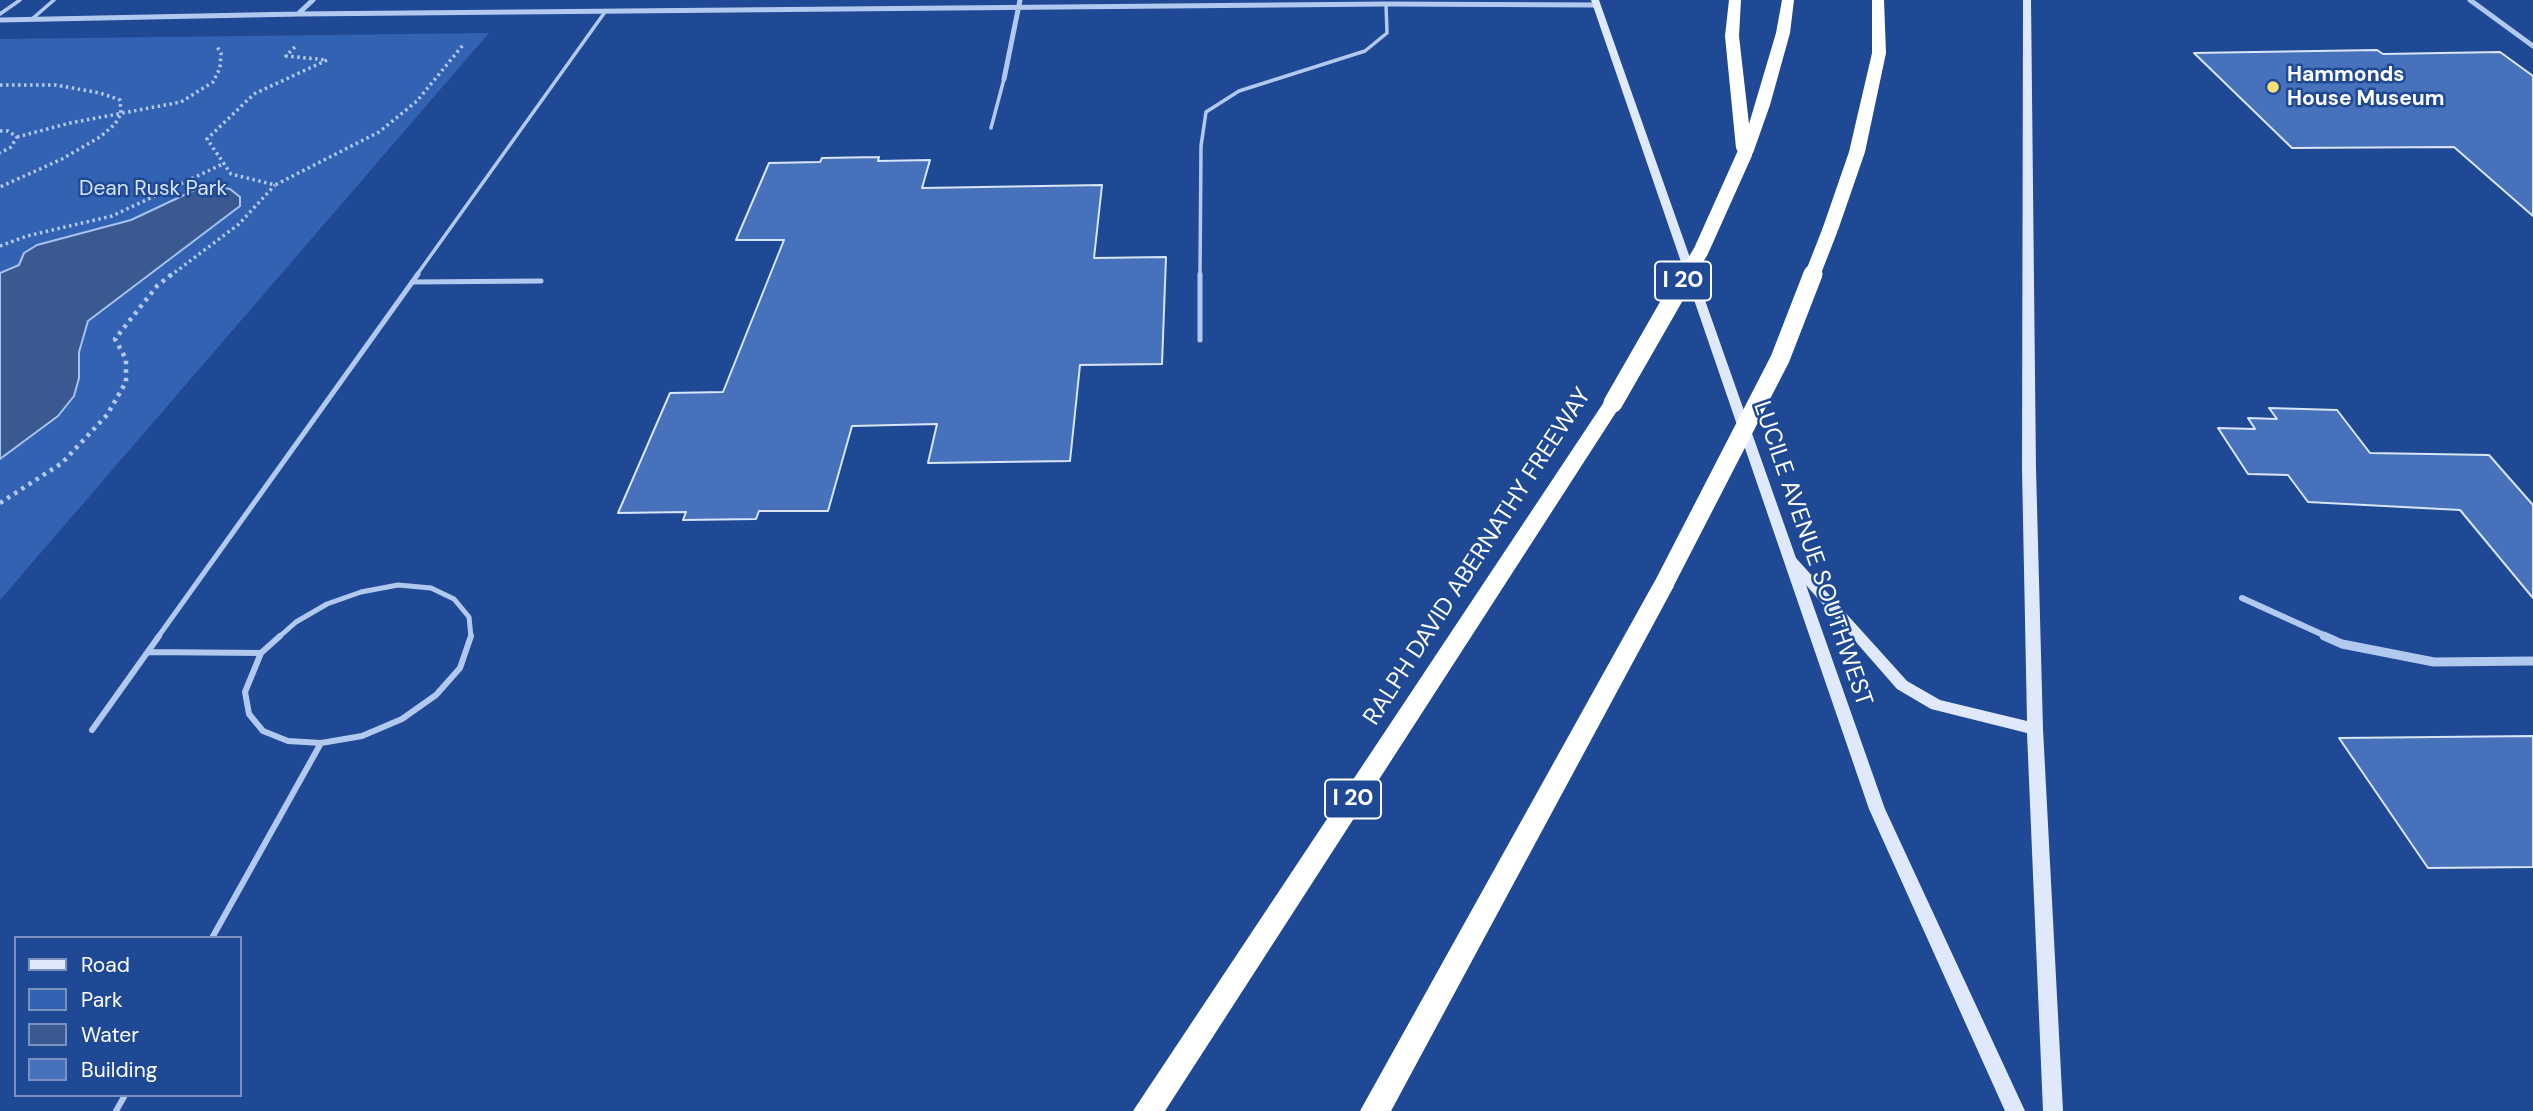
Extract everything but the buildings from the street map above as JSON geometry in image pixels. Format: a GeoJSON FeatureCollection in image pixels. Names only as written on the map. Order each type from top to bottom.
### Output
{"type":"FeatureCollection","features":[{"type":"Feature","properties":{"kind":"highway"},"geometry":{"type":"LineString","coordinates":[[1735,0],[1732,36],[1745,153]]}},
{"type":"Feature","properties":{"kind":"highway","name":"RALPH DAVID ABERNATHY FREEWAY"},"geometry":{"type":"LineString","coordinates":[[1148,1111],[1613,403],[1701,251],[1745,153],[1763,105],[1788,0]]}},
{"type":"Feature","properties":{"kind":"highway"},"geometry":{"type":"LineString","coordinates":[[1375,1111],[1663,586],[1780,359],[1857,152],[1879,53],[1878,0]]}},
{"type":"Feature","properties":{"kind":"street"},"geometry":{"type":"LineString","coordinates":[[299,14],[313,0]]}},
{"type":"Feature","properties":{"kind":"street"},"geometry":{"type":"LineString","coordinates":[[1004,79],[1020,0]]}},
{"type":"Feature","properties":{"kind":"street"},"geometry":{"type":"LineString","coordinates":[[2027,0],[2029,469],[2035,729],[2053,1111]]}},
{"type":"Feature","properties":{"kind":"street"},"geometry":{"type":"LineString","coordinates":[[2470,0],[2533,46]]}},
{"type":"Feature","properties":{"kind":"street"},"geometry":{"type":"LineString","coordinates":[[0,20],[299,14],[1018,9],[1338,2],[1596,2]]}},
{"type":"Feature","properties":{"kind":"street","name":"LUCILE AVENUE SOUTHWEST"},"geometry":{"type":"LineString","coordinates":[[1596,2],[1877,808],[2015,1111]]}},
{"type":"Feature","properties":{"kind":"street"},"geometry":{"type":"LineString","coordinates":[[1789,556],[1902,685],[1936,705],[2035,729]]}},
{"type":"Feature","properties":{"kind":"street"},"geometry":{"type":"LineString","coordinates":[[2242,598],[2343,644],[2434,662],[2533,661]]}},
{"type":"Feature","properties":{"kind":"lane"},"geometry":{"type":"LineString","coordinates":[[0,14],[19,0]]}},
{"type":"Feature","properties":{"kind":"lane"},"geometry":{"type":"LineString","coordinates":[[32,19],[54,0]]}},
{"type":"Feature","properties":{"kind":"lane"},"geometry":{"type":"LineString","coordinates":[[1200,340],[1200,146],[1206,112],[1239,91],[1365,51],[1387,33],[1386,4]]}},
{"type":"Feature","properties":{"kind":"lane"},"geometry":{"type":"LineString","coordinates":[[92,730],[605,12]]}},
{"type":"Feature","properties":{"kind":"lane"},"geometry":{"type":"LineString","coordinates":[[991,128],[1004,79]]}},
{"type":"Feature","properties":{"kind":"lane"},"geometry":{"type":"LineString","coordinates":[[412,282],[541,281]]}},
{"type":"Feature","properties":{"kind":"lane"},"geometry":{"type":"LineString","coordinates":[[398,585],[431,588],[454,599],[469,617],[471,641],[460,668],[436,695],[402,719],[362,736],[320,743],[288,741],[263,731],[249,714],[245,692],[261,653],[296,622],[327,604],[360,592],[398,585]]}},
{"type":"Feature","properties":{"kind":"lane"},"geometry":{"type":"LineString","coordinates":[[148,652],[261,653]]}},
{"type":"Feature","properties":{"kind":"lane"},"geometry":{"type":"LineString","coordinates":[[213,936],[320,743]]}},
{"type":"Feature","properties":{"kind":"path"},"geometry":{"type":"LineString","coordinates":[[0,503],[62,463],[107,415],[126,382],[126,359],[115,339],[157,286],[239,224],[275,185],[379,132],[401,117],[467,38]]}},
{"type":"Feature","properties":{"kind":"path"},"geometry":{"type":"LineString","coordinates":[[275,185],[231,174],[207,139],[254,94],[327,60],[286,56],[304,39]]}},
{"type":"Feature","properties":{"kind":"path"},"geometry":{"type":"LineString","coordinates":[[0,153],[11,147],[17,137],[70,123],[181,102],[204,90],[213,82],[220,68],[221,53],[214,40]]}},
{"type":"Feature","properties":{"kind":"path"},"geometry":{"type":"LineString","coordinates":[[0,85],[56,85],[100,93],[120,100],[121,114],[115,124],[100,137],[62,159],[0,187]]}},
{"type":"Feature","properties":{"kind":"path"},"geometry":{"type":"LineString","coordinates":[[0,131],[8,131],[17,137]]}},
{"type":"Feature","properties":{"kind":"path"},"geometry":{"type":"LineString","coordinates":[[0,246],[27,236],[112,216],[225,163]]}},
{"type":"Feature","properties":{"kind":"green space","name":"Dean Rusk Park"},"geometry":{"type":"Polygon","coordinates":[[[489,33],[0,600],[0,39],[489,33]]]}},
{"type":"Feature","properties":{"kind":"water"},"geometry":{"type":"Polygon","coordinates":[[[211,185],[230,189],[240,197],[240,206],[88,321],[79,352],[79,378],[74,396],[58,416],[0,459],[0,273],[19,265],[24,253],[37,245],[131,220],[211,185]]]}},
{"type":"Feature","properties":{"kind":"place","name":"Hammonds House Museum"},"geometry":{"type":"Point","coordinates":[2273,87]}}]}
